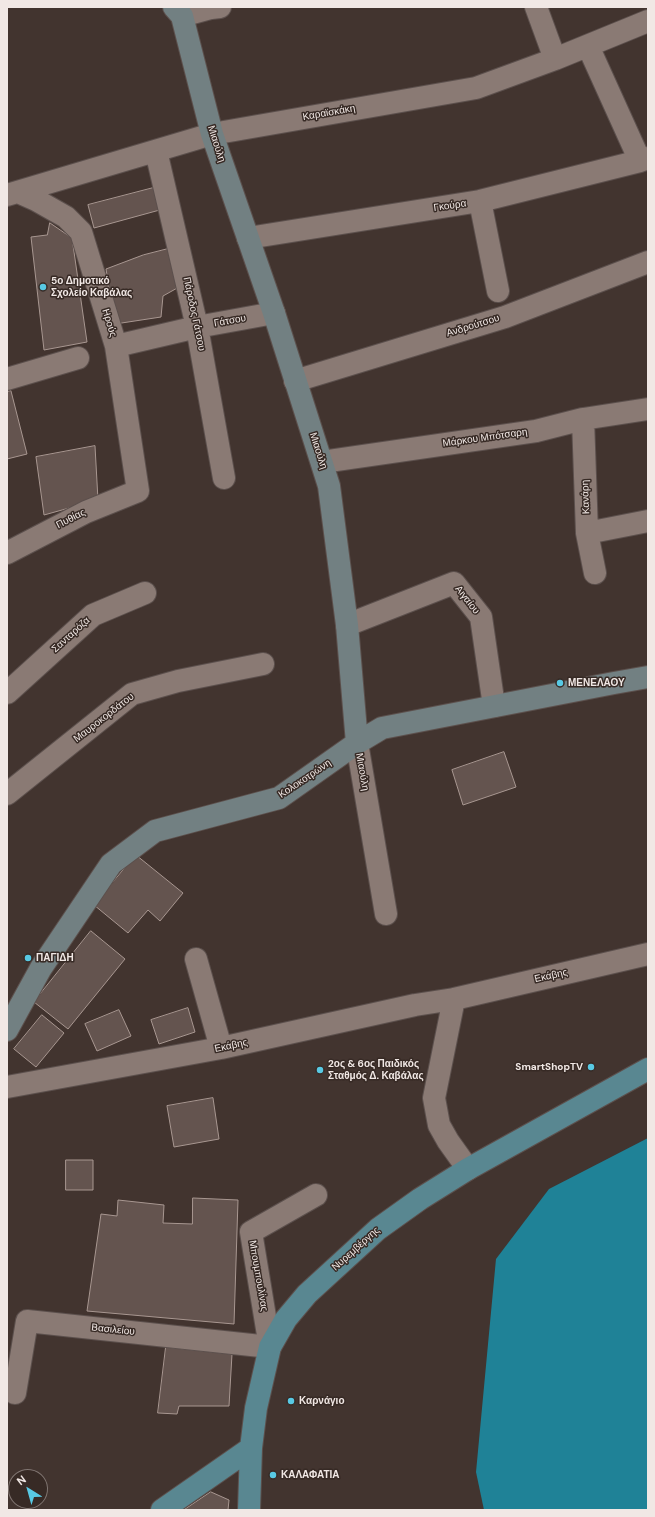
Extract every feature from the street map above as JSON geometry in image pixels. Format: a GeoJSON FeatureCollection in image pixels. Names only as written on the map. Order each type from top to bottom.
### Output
{"type":"FeatureCollection","features":[{"type":"Feature","properties":{"kind":"main road","name":"Νυρεμβέργης"},"geometry":{"type":"LineString","coordinates":[[249,1510],[251,1448],[256,1408],[270,1346],[286,1320],[307,1294],[378,1229],[420,1199],[468,1169],[648,1069]]}},
{"type":"Feature","properties":{"kind":"main road"},"geometry":{"type":"LineString","coordinates":[[162,1510],[251,1448]]}},
{"type":"Feature","properties":{"kind":"street"},"geometry":{"type":"LineString","coordinates":[[178,12],[220,7]]}},
{"type":"Feature","properties":{"kind":"street"},"geometry":{"type":"LineString","coordinates":[[536,7],[555,59]]}},
{"type":"Feature","properties":{"kind":"street","name":"Μιαούλη"},"geometry":{"type":"LineString","coordinates":[[178,12],[212,134],[274,313],[329,486],[347,625],[357,743],[386,914]]}},
{"type":"Feature","properties":{"kind":"street","name":"Καραϊσκάκη"},"geometry":{"type":"LineString","coordinates":[[12,193],[212,134],[476,88],[555,59],[648,21]]}},
{"type":"Feature","properties":{"kind":"street"},"geometry":{"type":"LineString","coordinates":[[588,46],[644,160]]}},
{"type":"Feature","properties":{"kind":"street","name":"Πάροδος Γάτσου"},"geometry":{"type":"LineString","coordinates":[[156,151],[197,327],[224,478]]}},
{"type":"Feature","properties":{"kind":"street","name":"Γκούρα"},"geometry":{"type":"LineString","coordinates":[[248,238],[480,201],[644,160]]}},
{"type":"Feature","properties":{"kind":"street","name":"Ηρούς"},"geometry":{"type":"LineString","coordinates":[[12,193],[36,200],[66,217],[81,232],[116,346],[138,491]]}},
{"type":"Feature","properties":{"kind":"street"},"geometry":{"type":"LineString","coordinates":[[480,201],[498,290]]}},
{"type":"Feature","properties":{"kind":"street","name":"Ανδρούτσου"},"geometry":{"type":"LineString","coordinates":[[295,381],[505,317],[648,262]]}},
{"type":"Feature","properties":{"kind":"street","name":"Γάτσου"},"geometry":{"type":"LineString","coordinates":[[116,346],[197,327],[274,313]]}},
{"type":"Feature","properties":{"kind":"street"},"geometry":{"type":"LineString","coordinates":[[7,379],[78,358]]}},
{"type":"Feature","properties":{"kind":"street","name":"Μάρκου Μπότσαρη"},"geometry":{"type":"LineString","coordinates":[[322,462],[536,431],[583,419],[648,409]]}},
{"type":"Feature","properties":{"kind":"street","name":"Κανάρη"},"geometry":{"type":"LineString","coordinates":[[583,419],[587,533],[595,573]]}},
{"type":"Feature","properties":{"kind":"street","name":"Πυθίας"},"geometry":{"type":"LineString","coordinates":[[7,553],[86,512],[138,491]]}},
{"type":"Feature","properties":{"kind":"street"},"geometry":{"type":"LineString","coordinates":[[587,533],[648,521]]}},
{"type":"Feature","properties":{"kind":"street","name":"Αιγαίου"},"geometry":{"type":"LineString","coordinates":[[347,625],[454,583],[481,617],[494,706]]}},
{"type":"Feature","properties":{"kind":"street","name":"Σανταρόζα"},"geometry":{"type":"LineString","coordinates":[[7,693],[93,615],[145,593]]}},
{"type":"Feature","properties":{"kind":"street","name":"Μαυροκορδάτου"},"geometry":{"type":"LineString","coordinates":[[7,794],[132,694],[178,680],[263,664]]}},
{"type":"Feature","properties":{"kind":"street","name":"Κολοκοτρώνη"},"geometry":{"type":"LineString","coordinates":[[7,1030],[41,968],[111,864],[155,831],[280,798],[357,743],[382,728],[648,677]]}},
{"type":"Feature","properties":{"kind":"street","name":"Εκάβης"},"geometry":{"type":"LineString","coordinates":[[7,1087],[222,1048],[415,1004],[454,999],[648,954]]}},
{"type":"Feature","properties":{"kind":"street"},"geometry":{"type":"LineString","coordinates":[[196,959],[222,1048]]}},
{"type":"Feature","properties":{"kind":"street"},"geometry":{"type":"LineString","coordinates":[[454,999],[434,1098],[439,1125],[448,1141],[468,1169]]}},
{"type":"Feature","properties":{"kind":"street","name":"Μπουμπουλίνας"},"geometry":{"type":"LineString","coordinates":[[270,1346],[251,1232],[316,1195]]}},
{"type":"Feature","properties":{"kind":"street","name":"Βασιλείου"},"geometry":{"type":"LineString","coordinates":[[15,1393],[27,1321],[270,1346]]}},
{"type":"Feature","properties":{"kind":"water"},"geometry":{"type":"Polygon","coordinates":[[[648,1138],[648,1510],[484,1510],[476,1472],[496,1259],[549,1189],[648,1138]]]}},
{"type":"Feature","properties":{"kind":"building"},"geometry":{"type":"Polygon","coordinates":[[[161,186],[167,208],[94,228],[88,205],[161,186]]]}},
{"type":"Feature","properties":{"kind":"building"},"geometry":{"type":"Polygon","coordinates":[[[50,223],[72,238],[87,342],[44,350],[31,237],[47,235],[50,223]]]}},
{"type":"Feature","properties":{"kind":"building"},"geometry":{"type":"Polygon","coordinates":[[[168,249],[179,287],[163,296],[161,317],[115,324],[106,269],[143,255],[168,249]]]}},
{"type":"Feature","properties":{"kind":"building"},"geometry":{"type":"Polygon","coordinates":[[[11,391],[27,454],[7,459],[7,392],[11,391]]]}},
{"type":"Feature","properties":{"kind":"building"},"geometry":{"type":"Polygon","coordinates":[[[95,446],[98,500],[44,515],[36,457],[95,446]]]}},
{"type":"Feature","properties":{"kind":"building"},"geometry":{"type":"Polygon","coordinates":[[[504,752],[516,787],[463,805],[452,770],[504,752]]]}},
{"type":"Feature","properties":{"kind":"building"},"geometry":{"type":"Polygon","coordinates":[[[136,855],[183,893],[160,921],[148,910],[128,933],[94,905],[136,855]]]}},
{"type":"Feature","properties":{"kind":"building"},"geometry":{"type":"Polygon","coordinates":[[[91,931],[125,959],[68,1029],[34,1002],[91,931]]]}},
{"type":"Feature","properties":{"kind":"building"},"geometry":{"type":"Polygon","coordinates":[[[188,1008],[195,1032],[159,1044],[151,1020],[188,1008]]]}},
{"type":"Feature","properties":{"kind":"building"},"geometry":{"type":"Polygon","coordinates":[[[119,1010],[131,1036],[97,1051],[85,1024],[119,1010]]]}},
{"type":"Feature","properties":{"kind":"building"},"geometry":{"type":"Polygon","coordinates":[[[42,1015],[64,1033],[36,1067],[14,1049],[42,1015]]]}},
{"type":"Feature","properties":{"kind":"building"},"geometry":{"type":"Polygon","coordinates":[[[213,1098],[219,1139],[174,1147],[167,1106],[213,1098]]]}},
{"type":"Feature","properties":{"kind":"building"},"geometry":{"type":"Polygon","coordinates":[[[66,1160],[93,1160],[93,1190],[66,1190],[66,1160]]]}},
{"type":"Feature","properties":{"kind":"building"},"geometry":{"type":"Polygon","coordinates":[[[193,1198],[238,1200],[234,1324],[87,1311],[101,1214],[117,1216],[118,1200],[164,1205],[163,1223],[192,1224],[193,1198]]]}},
{"type":"Feature","properties":{"kind":"building"},"geometry":{"type":"Polygon","coordinates":[[[166,1347],[232,1354],[229,1406],[179,1406],[177,1414],[158,1413],[166,1347]]]}},
{"type":"Feature","properties":{"kind":"building"},"geometry":{"type":"Polygon","coordinates":[[[211,1492],[229,1500],[228,1510],[184,1510],[211,1492]]]}},
{"type":"Feature","properties":{"kind":"place","name":"5ο Δημοτικό Σχολείο Καβάλας"},"geometry":{"type":"Point","coordinates":[43,287]}},
{"type":"Feature","properties":{"kind":"place","name":"ΜΕΝΕΛΑΟΥ"},"geometry":{"type":"Point","coordinates":[560,683]}},
{"type":"Feature","properties":{"kind":"place","name":"ΠΑΓΙΔΗ"},"geometry":{"type":"Point","coordinates":[28,958]}},
{"type":"Feature","properties":{"kind":"place","name":"SmartShopTV"},"geometry":{"type":"Point","coordinates":[591,1067]}},
{"type":"Feature","properties":{"kind":"place","name":"2ος & 6ος Παιδικός Σταθμός Δ. Καβάλας"},"geometry":{"type":"Point","coordinates":[320,1070]}},
{"type":"Feature","properties":{"kind":"place","name":"Καρνάγιο"},"geometry":{"type":"Point","coordinates":[291,1401]}},
{"type":"Feature","properties":{"kind":"place","name":"ΚΑΛΑΦΑΤΙΑ"},"geometry":{"type":"Point","coordinates":[273,1475]}}]}
